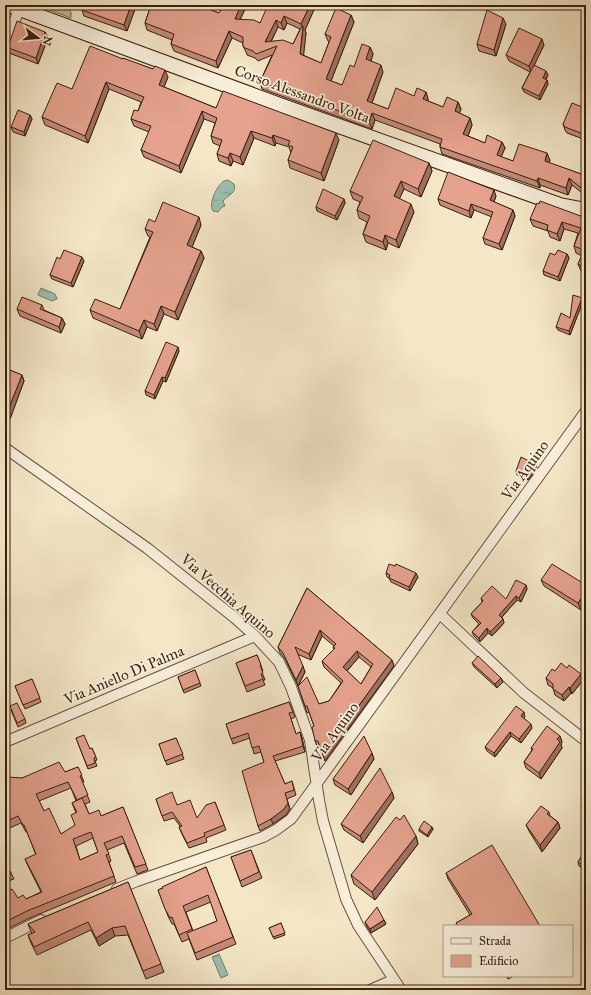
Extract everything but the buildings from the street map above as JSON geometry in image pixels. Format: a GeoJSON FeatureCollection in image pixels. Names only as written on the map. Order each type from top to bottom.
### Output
{"type":"FeatureCollection","features":[{"type":"Feature","properties":{"kind":"main road","name":"Corso Alessandro Volta"},"geometry":{"type":"LineString","coordinates":[[14,7],[553,203],[579,210],[586,210]]}},
{"type":"Feature","properties":{"kind":"street"},"geometry":{"type":"LineString","coordinates":[[5,48],[14,7]]}},
{"type":"Feature","properties":{"kind":"street","name":"Via Aquino"},"geometry":{"type":"LineString","coordinates":[[109,892],[263,837],[291,819],[586,412]]}},
{"type":"Feature","properties":{"kind":"street","name":"Via Vecchia Aquino"},"geometry":{"type":"LineString","coordinates":[[5,448],[147,548],[235,618],[255,636],[279,662],[292,687],[310,740],[316,784],[324,821],[346,899],[358,925],[401,990]]}},
{"type":"Feature","properties":{"kind":"street"},"geometry":{"type":"LineString","coordinates":[[440,614],[524,693],[586,741]]}},
{"type":"Feature","properties":{"kind":"street","name":"Via Aniello Di Palma"},"geometry":{"type":"LineString","coordinates":[[5,742],[255,636]]}},
{"type":"Feature","properties":{"kind":"street"},"geometry":{"type":"LineString","coordinates":[[5,938],[53,915]]}},
{"type":"Feature","properties":{"kind":"street"},"geometry":{"type":"LineString","coordinates":[[370,990],[393,980]]}},
{"type":"Feature","properties":{"kind":"green space"},"geometry":{"type":"Polygon","coordinates":[[[36,5],[64,5],[71,12],[71,18],[36,5]]]}},
{"type":"Feature","properties":{"kind":"water"},"geometry":{"type":"Polygon","coordinates":[[[228,180],[234,184],[235,187],[223,201],[225,206],[218,212],[213,211],[212,199],[216,190],[221,183],[228,180]]]}},
{"type":"Feature","properties":{"kind":"water"},"geometry":{"type":"Polygon","coordinates":[[[41,288],[55,294],[57,299],[52,301],[38,295],[41,288]]]}},
{"type":"Feature","properties":{"kind":"water"},"geometry":{"type":"Polygon","coordinates":[[[219,954],[228,975],[221,978],[212,957],[219,954]]]}}]}
